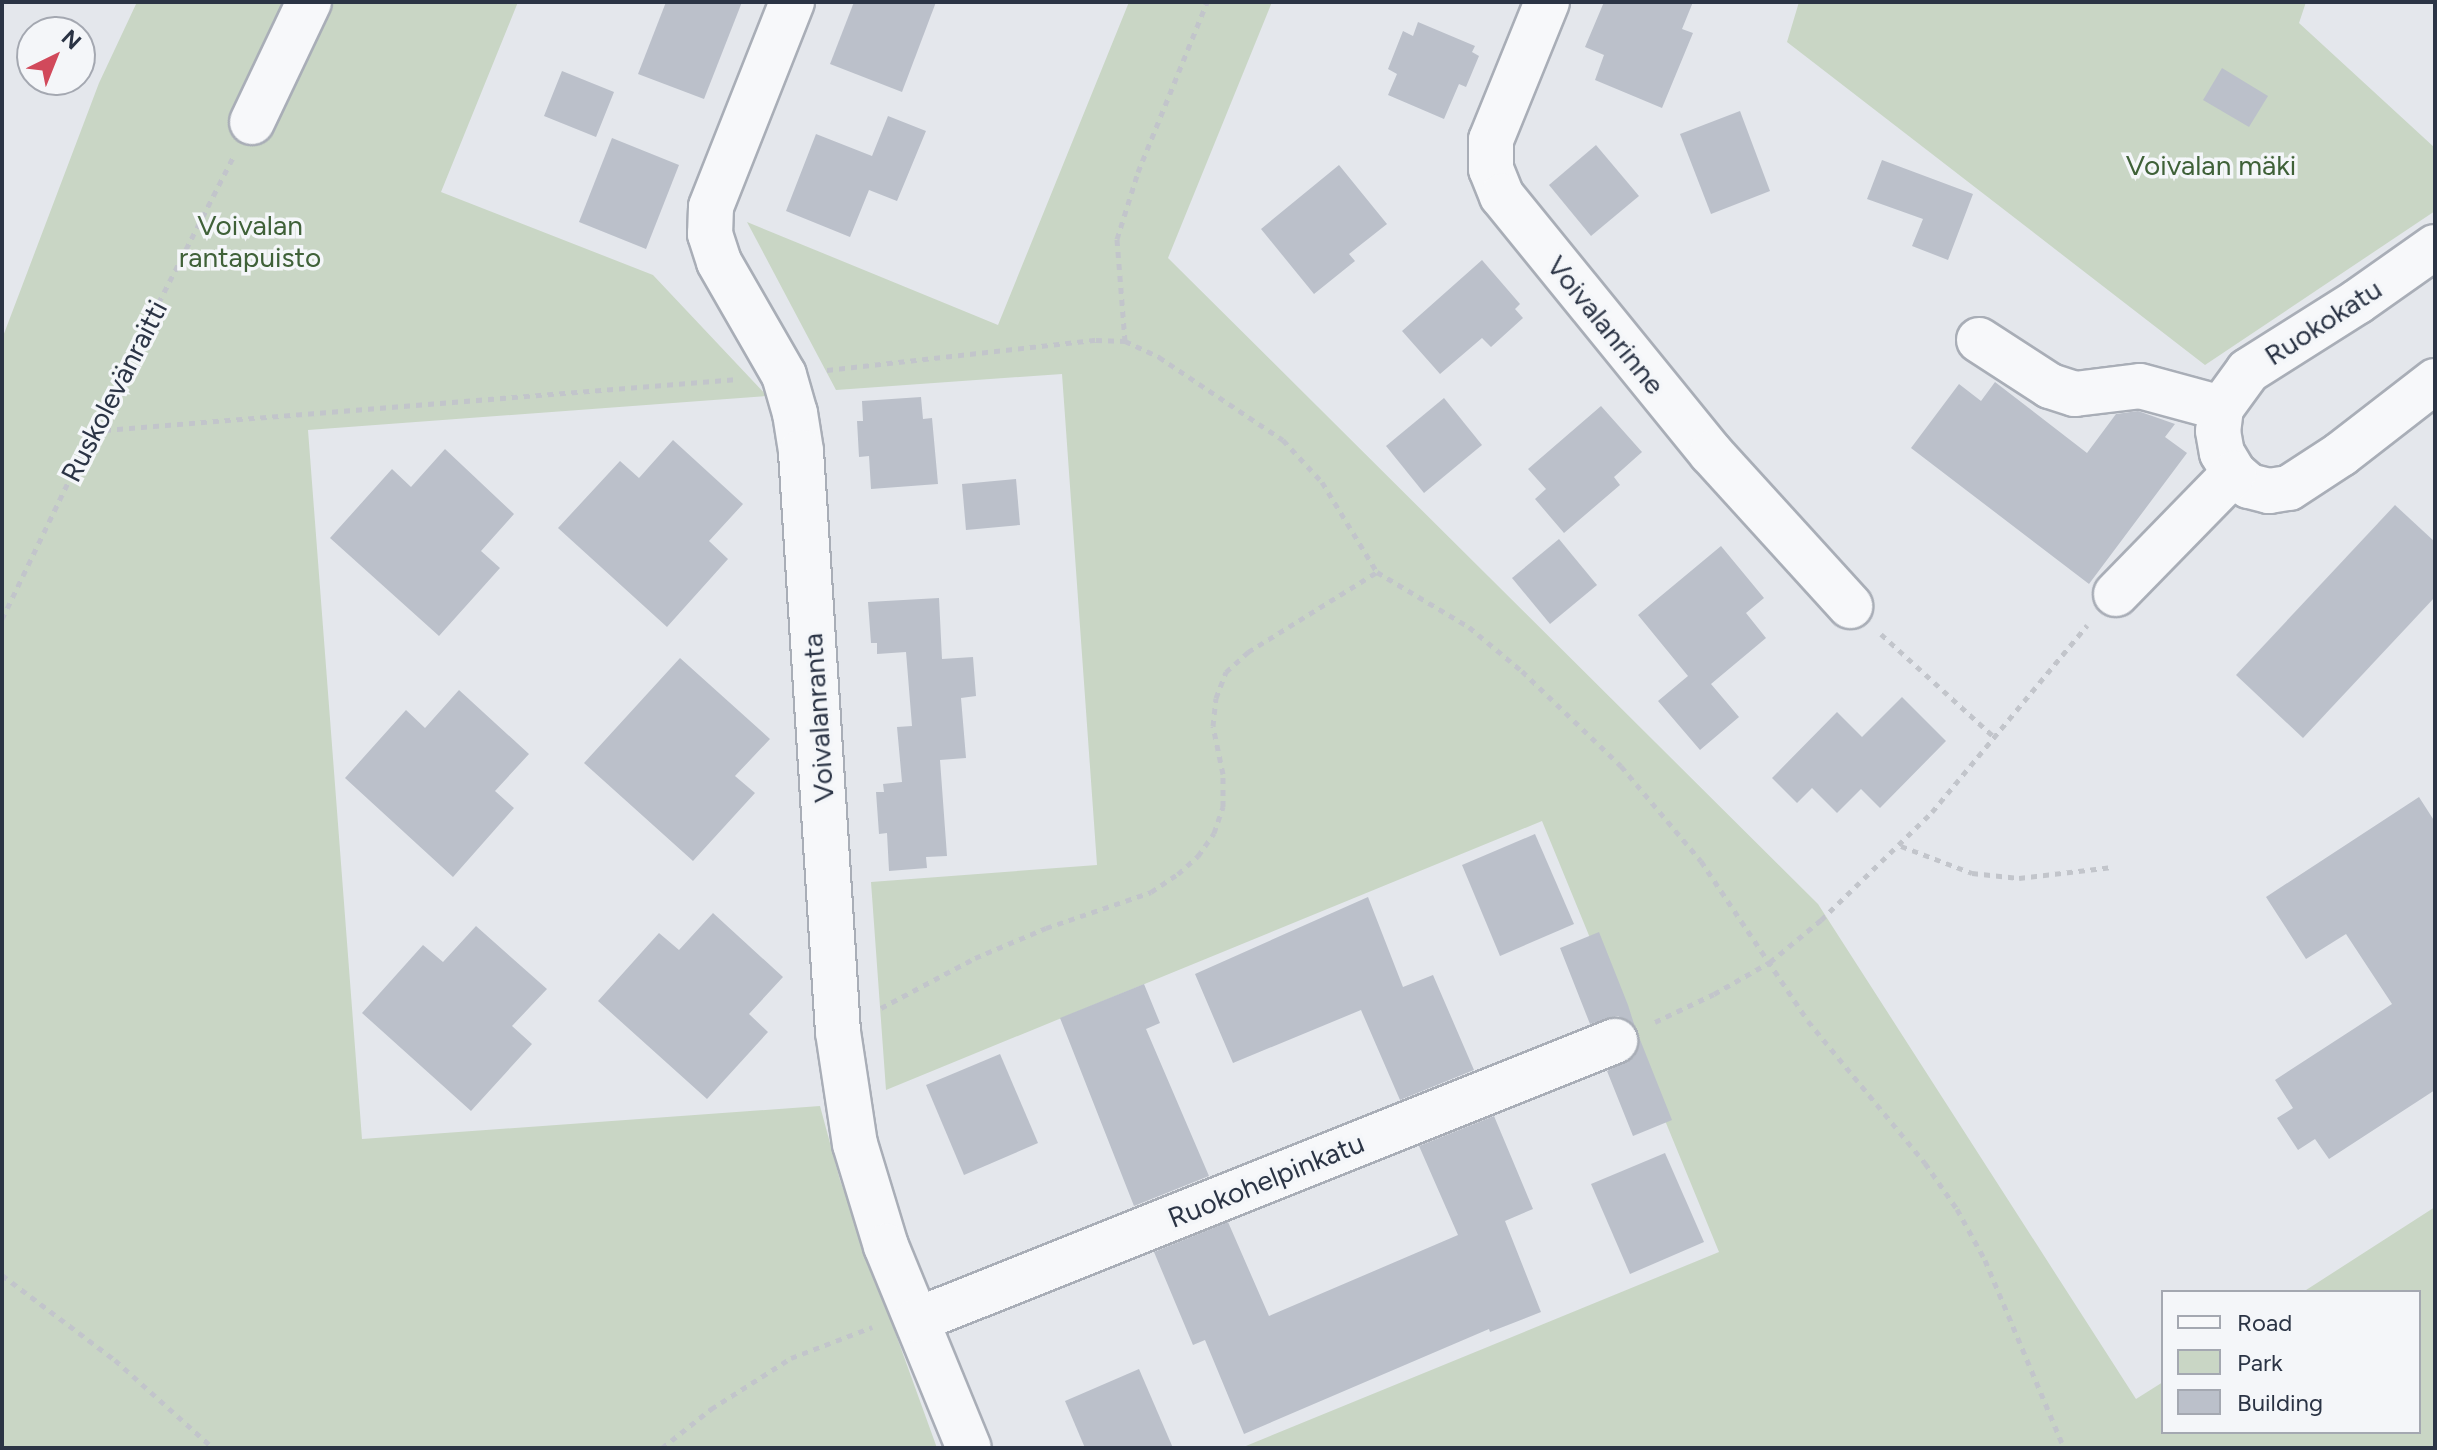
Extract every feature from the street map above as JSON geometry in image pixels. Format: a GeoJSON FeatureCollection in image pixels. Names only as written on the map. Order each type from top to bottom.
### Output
{"type":"FeatureCollection","features":[{"type":"Feature","properties":{"kind":"street"},"geometry":{"type":"LineString","coordinates":[[252,122],[309,2]]}},
{"type":"Feature","properties":{"kind":"street","name":"Voivalanranta"},"geometry":{"type":"LineString","coordinates":[[792,2],[711,207],[710,234],[719,262],[784,375],[801,452],[838,1032],[845,1094],[862,1168],[886,1246],[969,1448]]}},
{"type":"Feature","properties":{"kind":"street","name":"Voivalanrinne"},"geometry":{"type":"LineString","coordinates":[[1547,2],[1491,140],[1491,169],[1502,196],[1711,453],[1850,606]]}},
{"type":"Feature","properties":{"kind":"street","name":"Ruokokatu"},"geometry":{"type":"LineString","coordinates":[[2221,408],[2248,371],[2346,309],[2435,247]]}},
{"type":"Feature","properties":{"kind":"street"},"geometry":{"type":"LineString","coordinates":[[1979,340],[2050,386],[2075,394],[2140,386],[2221,408],[2218,431],[2222,453],[2234,473],[2249,486],[2269,491],[2289,488],[2341,454],[2435,381]]}},
{"type":"Feature","properties":{"kind":"street"},"geometry":{"type":"LineString","coordinates":[[2116,594],[2234,473]]}},
{"type":"Feature","properties":{"kind":"street","name":"Ruokohelpinkatu"},"geometry":{"type":"LineString","coordinates":[[917,1320],[1615,1041]]}},
{"type":"Feature","properties":{"kind":"path"},"geometry":{"type":"LineString","coordinates":[[1125,341],[1117,239],[1138,172],[1207,2]]}},
{"type":"Feature","properties":{"kind":"path","name":"Ruskolevänraitti"},"geometry":{"type":"LineString","coordinates":[[2,619],[93,431],[252,122]]}},
{"type":"Feature","properties":{"kind":"path"},"geometry":{"type":"LineString","coordinates":[[93,431],[784,375],[1096,340],[1125,341],[1159,357],[1283,440],[1322,482],[1377,572],[1469,627],[1581,726],[1621,766],[1701,861],[1818,1034],[1888,1116],[1957,1209],[1991,1273],[2064,1448]]}},
{"type":"Feature","properties":{"kind":"path"},"geometry":{"type":"LineString","coordinates":[[838,1032],[975,958],[1046,928],[1151,892],[1178,874],[1198,856],[1214,833],[1223,807],[1223,774],[1213,726],[1216,698],[1226,672],[1248,652],[1377,572]]}},
{"type":"Feature","properties":{"kind":"path"},"geometry":{"type":"LineString","coordinates":[[1615,1041],[1714,994],[1770,962],[1901,846],[2116,594]]}},
{"type":"Feature","properties":{"kind":"path"},"geometry":{"type":"LineString","coordinates":[[1850,606],[1993,736]]}},
{"type":"Feature","properties":{"kind":"path"},"geometry":{"type":"LineString","coordinates":[[1901,846],[1972,873],[2019,878],[2112,867]]}},
{"type":"Feature","properties":{"kind":"path"},"geometry":{"type":"LineString","coordinates":[[2,1275],[115,1360],[213,1448]]}},
{"type":"Feature","properties":{"kind":"path"},"geometry":{"type":"LineString","coordinates":[[662,1448],[711,1409],[791,1358],[871,1327],[917,1320]]}},
{"type":"Feature","properties":{"kind":"green space","name":"Voivalan rantapuisto"},"geometry":{"type":"Polygon","coordinates":[[[137,2],[518,2],[441,192],[653,275],[767,396],[308,430],[362,1139],[820,1106],[840,1180],[937,1448],[2,1448],[2,339],[99,83],[137,2]]]}},
{"type":"Feature","properties":{"kind":"green space"},"geometry":{"type":"Polygon","coordinates":[[[1129,2],[1272,2],[1168,258],[1818,904],[2136,1399],[2161,1383],[2161,1434],[2421,1434],[2421,1290],[2306,1290],[2435,1207],[2435,1448],[1241,1448],[1719,1252],[1542,821],[886,1090],[871,882],[1097,865],[1062,374],[836,390],[747,222],[998,325],[1129,2]]]}},
{"type":"Feature","properties":{"kind":"green space","name":"Voivalan mäki"},"geometry":{"type":"Polygon","coordinates":[[[1799,2],[2306,2],[2299,23],[2435,148],[2435,211],[2205,365],[1787,42],[1799,2]]]}},
{"type":"Feature","properties":{"kind":"building"},"geometry":{"type":"Polygon","coordinates":[[[666,2],[742,2],[704,99],[638,74],[666,2]]]}},
{"type":"Feature","properties":{"kind":"building"},"geometry":{"type":"Polygon","coordinates":[[[854,2],[936,2],[902,92],[830,64],[854,2]]]}},
{"type":"Feature","properties":{"kind":"building"},"geometry":{"type":"Polygon","coordinates":[[[1604,2],[1693,2],[1682,29],[1693,33],[1662,108],[1595,80],[1604,55],[1585,47],[1604,2]]]}},
{"type":"Feature","properties":{"kind":"building"},"geometry":{"type":"Polygon","coordinates":[[[1418,22],[1475,46],[1472,52],[1479,56],[1466,87],[1459,84],[1444,119],[1388,95],[1397,74],[1388,69],[1403,31],[1413,36],[1418,22]]]}},
{"type":"Feature","properties":{"kind":"building"},"geometry":{"type":"Polygon","coordinates":[[[2222,68],[2268,96],[2249,127],[2203,100],[2222,68]]]}},
{"type":"Feature","properties":{"kind":"building"},"geometry":{"type":"Polygon","coordinates":[[[562,71],[614,92],[596,137],[544,116],[562,71]]]}},
{"type":"Feature","properties":{"kind":"building"},"geometry":{"type":"Polygon","coordinates":[[[1740,111],[1770,191],[1711,214],[1680,134],[1740,111]]]}},
{"type":"Feature","properties":{"kind":"building"},"geometry":{"type":"Polygon","coordinates":[[[888,116],[926,131],[897,201],[869,190],[850,237],[786,211],[816,134],[872,156],[888,116]]]}},
{"type":"Feature","properties":{"kind":"building"},"geometry":{"type":"Polygon","coordinates":[[[612,138],[679,165],[646,249],[579,222],[612,138]]]}},
{"type":"Feature","properties":{"kind":"building"},"geometry":{"type":"Polygon","coordinates":[[[1596,145],[1639,196],[1591,236],[1549,185],[1596,145]]]}},
{"type":"Feature","properties":{"kind":"building"},"geometry":{"type":"Polygon","coordinates":[[[1882,160],[1973,194],[1948,260],[1912,246],[1923,219],[1867,199],[1882,160]]]}},
{"type":"Feature","properties":{"kind":"building"},"geometry":{"type":"Polygon","coordinates":[[[1339,165],[1387,224],[1349,254],[1355,261],[1314,294],[1261,229],[1339,165]]]}},
{"type":"Feature","properties":{"kind":"building"},"geometry":{"type":"Polygon","coordinates":[[[1482,260],[1520,304],[1515,309],[1523,318],[1491,347],[1482,338],[1440,374],[1402,331],[1482,260]]]}},
{"type":"Feature","properties":{"kind":"building"},"geometry":{"type":"Polygon","coordinates":[[[1995,382],[2087,453],[2116,414],[2138,411],[2175,424],[2165,437],[2187,453],[2089,584],[1911,448],[1959,384],[1981,401],[1995,382]]]}},
{"type":"Feature","properties":{"kind":"building"},"geometry":{"type":"Polygon","coordinates":[[[921,397],[923,419],[932,418],[938,484],[871,489],[869,456],[859,457],[857,421],[863,421],[862,401],[921,397]]]}},
{"type":"Feature","properties":{"kind":"building"},"geometry":{"type":"Polygon","coordinates":[[[1444,398],[1482,445],[1424,493],[1386,446],[1444,398]]]}},
{"type":"Feature","properties":{"kind":"building"},"geometry":{"type":"Polygon","coordinates":[[[1601,406],[1642,452],[1614,477],[1620,485],[1564,533],[1535,499],[1546,489],[1528,469],[1601,406]]]}},
{"type":"Feature","properties":{"kind":"building"},"geometry":{"type":"Polygon","coordinates":[[[673,440],[743,504],[709,541],[728,559],[667,627],[558,528],[620,461],[639,478],[673,440]]]}},
{"type":"Feature","properties":{"kind":"building"},"geometry":{"type":"Polygon","coordinates":[[[445,449],[514,514],[481,551],[500,568],[439,636],[330,538],[392,469],[411,487],[445,449]]]}},
{"type":"Feature","properties":{"kind":"building"},"geometry":{"type":"Polygon","coordinates":[[[1016,479],[1020,525],[966,530],[962,484],[1016,479]]]}},
{"type":"Feature","properties":{"kind":"building"},"geometry":{"type":"Polygon","coordinates":[[[2395,505],[2435,542],[2435,597],[2303,738],[2236,675],[2395,505]]]}},
{"type":"Feature","properties":{"kind":"building"},"geometry":{"type":"Polygon","coordinates":[[[1559,539],[1597,585],[1550,624],[1512,578],[1559,539]]]}},
{"type":"Feature","properties":{"kind":"building"},"geometry":{"type":"Polygon","coordinates":[[[1721,546],[1764,598],[1746,613],[1766,638],[1711,684],[1739,717],[1700,750],[1658,701],[1688,676],[1638,615],[1721,546]]]}},
{"type":"Feature","properties":{"kind":"building"},"geometry":{"type":"Polygon","coordinates":[[[939,598],[942,659],[973,657],[976,696],[961,698],[966,758],[940,760],[947,856],[926,857],[927,868],[889,871],[887,833],[879,834],[876,792],[884,792],[883,784],[902,782],[897,727],[912,726],[906,652],[877,654],[877,643],[871,643],[868,602],[939,598]]]}},
{"type":"Feature","properties":{"kind":"building"},"geometry":{"type":"Polygon","coordinates":[[[680,658],[770,739],[735,776],[755,793],[693,861],[584,763],[680,658]]]}},
{"type":"Feature","properties":{"kind":"building"},"geometry":{"type":"Polygon","coordinates":[[[459,690],[529,754],[495,791],[514,808],[453,877],[345,778],[406,710],[425,728],[459,690]]]}},
{"type":"Feature","properties":{"kind":"building"},"geometry":{"type":"Polygon","coordinates":[[[1902,697],[1946,741],[1880,808],[1861,789],[1837,813],[1812,788],[1797,803],[1772,778],[1837,712],[1862,737],[1902,697]]]}},
{"type":"Feature","properties":{"kind":"building"},"geometry":{"type":"Polygon","coordinates":[[[2419,797],[2435,822],[2435,1090],[2329,1159],[2315,1139],[2298,1150],[2277,1118],[2293,1108],[2275,1080],[2392,1004],[2346,934],[2306,959],[2266,897],[2419,797]]]}},
{"type":"Feature","properties":{"kind":"building"},"geometry":{"type":"Polygon","coordinates":[[[1535,834],[1574,924],[1500,956],[1462,865],[1535,834]]]}},
{"type":"Feature","properties":{"kind":"building"},"geometry":{"type":"Polygon","coordinates":[[[1368,897],[1403,987],[1433,975],[1474,1070],[1400,1100],[1361,1010],[1233,1063],[1195,974],[1368,897]]]}},
{"type":"Feature","properties":{"kind":"building"},"geometry":{"type":"Polygon","coordinates":[[[713,913],[783,977],[749,1014],[768,1032],[707,1099],[598,1001],[659,933],[679,950],[713,913]]]}},
{"type":"Feature","properties":{"kind":"building"},"geometry":{"type":"Polygon","coordinates":[[[476,926],[547,989],[512,1026],[532,1044],[471,1111],[362,1013],[423,945],[443,962],[476,926]]]}},
{"type":"Feature","properties":{"kind":"building"},"geometry":{"type":"Polygon","coordinates":[[[1599,932],[1635,1027],[1618,1016],[1590,1024],[1560,948],[1599,932]]]}},
{"type":"Feature","properties":{"kind":"building"},"geometry":{"type":"Polygon","coordinates":[[[1144,984],[1160,1023],[1146,1029],[1209,1176],[1134,1206],[1060,1018],[1144,984]]]}},
{"type":"Feature","properties":{"kind":"building"},"geometry":{"type":"Polygon","coordinates":[[[1639,1037],[1672,1120],[1633,1136],[1607,1071],[1634,1057],[1639,1037]]]}},
{"type":"Feature","properties":{"kind":"building"},"geometry":{"type":"Polygon","coordinates":[[[1000,1054],[1038,1143],[964,1175],[926,1085],[1000,1054]]]}},
{"type":"Feature","properties":{"kind":"building"},"geometry":{"type":"Polygon","coordinates":[[[1494,1116],[1533,1209],[1505,1221],[1541,1312],[1490,1332],[1489,1329],[1244,1434],[1205,1340],[1193,1345],[1154,1252],[1228,1222],[1269,1316],[1458,1235],[1419,1146],[1494,1116]]]}},
{"type":"Feature","properties":{"kind":"building"},"geometry":{"type":"Polygon","coordinates":[[[1665,1153],[1704,1242],[1630,1274],[1591,1184],[1665,1153]]]}},
{"type":"Feature","properties":{"kind":"building"},"geometry":{"type":"Polygon","coordinates":[[[1139,1369],[1173,1448],[1085,1448],[1065,1401],[1139,1369]]]}}]}
